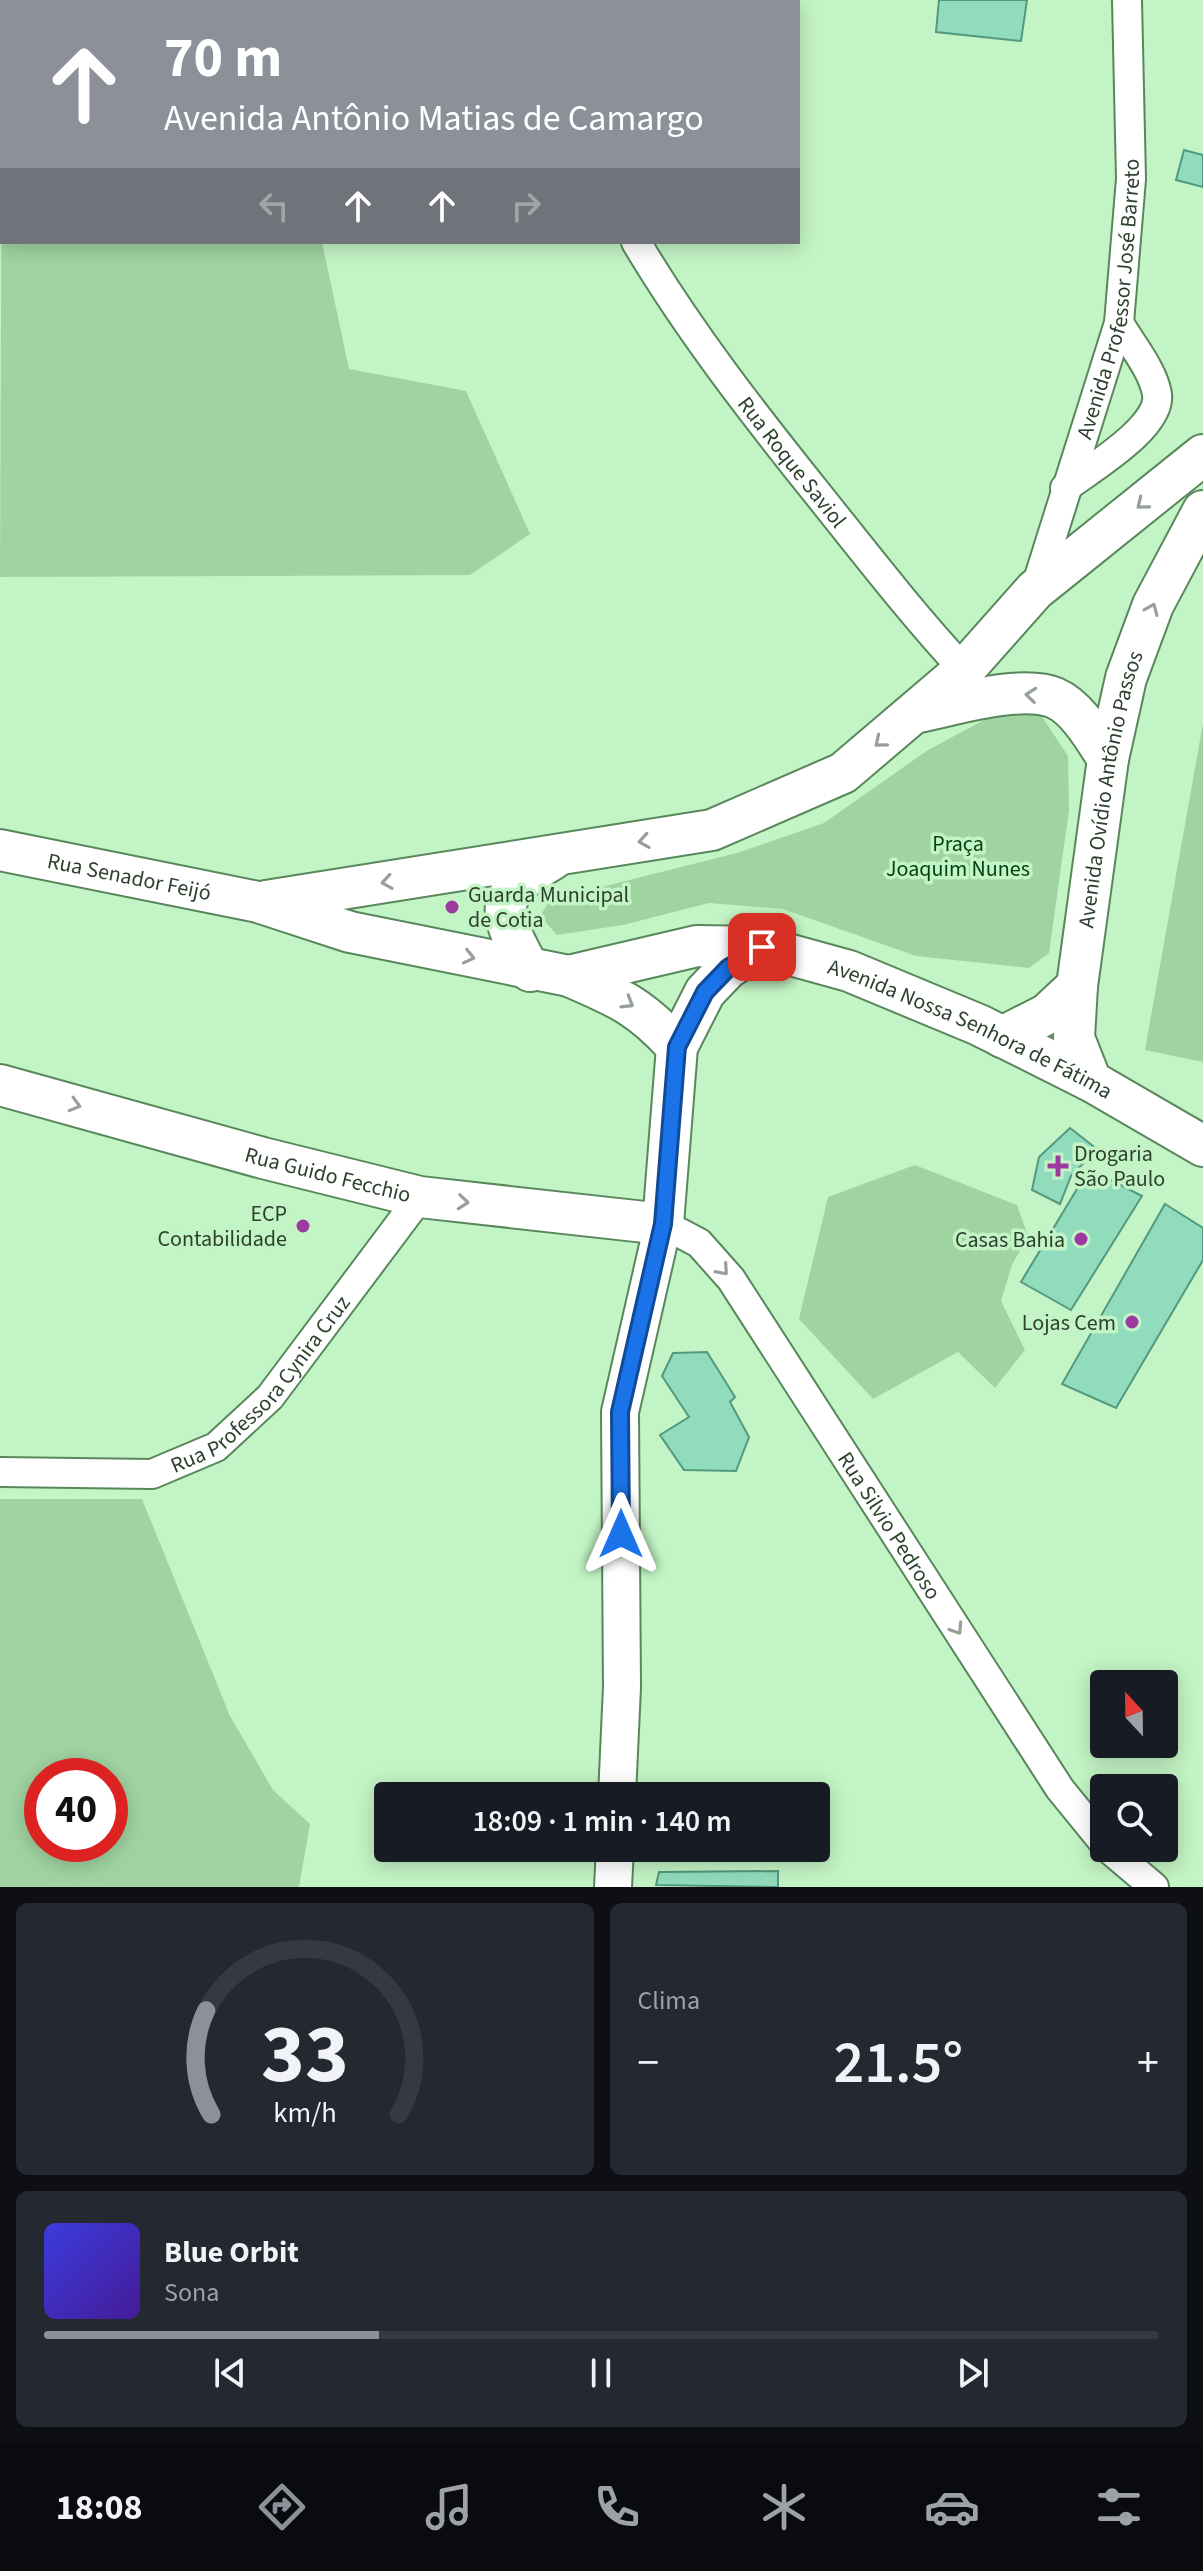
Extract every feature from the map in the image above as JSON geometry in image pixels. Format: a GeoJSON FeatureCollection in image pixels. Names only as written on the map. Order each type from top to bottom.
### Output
{"type":"FeatureCollection","features":[{"type":"Feature","properties":{"kind":"main road"},"geometry":{"type":"LineString","coordinates":[[258,902],[712,830],[843,773],[964,670],[1035,590],[1203,455]]}},
{"type":"Feature","properties":{"kind":"main road","name":"Avenida Ovídio Antônio Passos"},"geometry":{"type":"LineString","coordinates":[[1091,1081],[1074,1038],[1077,986],[1108,759],[1126,678],[1153,605],[1203,511]]}},
{"type":"Feature","properties":{"kind":"main road"},"geometry":{"type":"LineString","coordinates":[[916,712],[1016,694],[1055,698],[1086,725],[1108,759]]}},
{"type":"Feature","properties":{"kind":"main road","name":"Rua Senador Feijó"},"geometry":{"type":"LineString","coordinates":[[0,850],[258,902]]}},
{"type":"Feature","properties":{"kind":"main road"},"geometry":{"type":"LineString","coordinates":[[560,855],[518,880],[505,906],[510,933],[549,974],[628,1001],[653,1020],[677,1047]]}},
{"type":"Feature","properties":{"kind":"main road","name":"Avenida Nossa Senhora de Fátima"},"geometry":{"type":"LineString","coordinates":[[258,902],[350,932],[549,974],[697,946],[762,947],[849,971],[1002,1037],[1091,1081],[1203,1146]]}},
{"type":"Feature","properties":{"kind":"main road"},"geometry":{"type":"LineString","coordinates":[[663,1224],[677,1047],[705,992],[728,968],[762,947]]}},
{"type":"Feature","properties":{"kind":"main road"},"geometry":{"type":"LineString","coordinates":[[1002,1037],[1047,1014],[1077,986]]}},
{"type":"Feature","properties":{"kind":"main road","name":"Rua Guido Fecchio"},"geometry":{"type":"LineString","coordinates":[[0,1085],[263,1158],[420,1197],[663,1224]]}},
{"type":"Feature","properties":{"kind":"street","name":"Avenida Professor José Barreto"},"geometry":{"type":"LineString","coordinates":[[1035,590],[1119,323],[1131,179],[1127,0]]}},
{"type":"Feature","properties":{"kind":"street","name":"Rua Roque Saviol"},"geometry":{"type":"LineString","coordinates":[[637,244],[666,293],[728,381],[924,627],[964,670]]}},
{"type":"Feature","properties":{"kind":"street"},"geometry":{"type":"LineString","coordinates":[[1065,488],[1144,428],[1154,412],[1158,396],[1154,383],[1119,323]]}},
{"type":"Feature","properties":{"kind":"street","name":"Rua Professora Cynira Cruz"},"geometry":{"type":"LineString","coordinates":[[0,1472],[152,1474],[216,1447],[270,1397],[420,1197]]}},
{"type":"Feature","properties":{"kind":"street"},"geometry":{"type":"LineString","coordinates":[[618,1782],[622,1687],[620,1412],[663,1224]]}},
{"type":"Feature","properties":{"kind":"street","name":"Rua Silvio Pedroso"},"geometry":{"type":"LineString","coordinates":[[663,1224],[699,1243],[731,1279],[1060,1789],[1090,1826]]}},
{"type":"Feature","properties":{"kind":"street"},"geometry":{"type":"LineString","coordinates":[[613,1887],[614,1862]]}},
{"type":"Feature","properties":{"kind":"street"},"geometry":{"type":"LineString","coordinates":[[1125,1862],[1154,1887]]}},
{"type":"Feature","properties":{"kind":"green space"},"geometry":{"type":"Polygon","coordinates":[[[1,244],[322,244],[349,369],[466,391],[530,534],[470,575],[0,577],[1,244]]]}},
{"type":"Feature","properties":{"kind":"green space","name":"Praça Joaquim Nunes"},"geometry":{"type":"Polygon","coordinates":[[[1001,711],[1041,715],[1068,756],[1069,810],[1049,953],[1029,968],[916,956],[783,909],[709,903],[623,925],[557,935],[540,916],[550,900],[737,853],[824,823],[928,750],[1001,711]]]}},
{"type":"Feature","properties":{"kind":"green space"},"geometry":{"type":"Polygon","coordinates":[[[1203,723],[1203,1062],[1145,1050],[1203,723]]]}},
{"type":"Feature","properties":{"kind":"green space"},"geometry":{"type":"Polygon","coordinates":[[[915,1165],[1017,1205],[1028,1236],[1012,1265],[1001,1301],[1025,1350],[995,1388],[958,1352],[873,1399],[799,1319],[828,1197],[915,1165]]]}},
{"type":"Feature","properties":{"kind":"green space"},"geometry":{"type":"Polygon","coordinates":[[[0,1499],[142,1499],[230,1716],[273,1790],[310,1824],[299,1887],[0,1887],[0,1499]]]}},
{"type":"Feature","properties":{"kind":"building"},"geometry":{"type":"Polygon","coordinates":[[[939,0],[1027,0],[1021,41],[936,32],[939,0]]]}},
{"type":"Feature","properties":{"kind":"building"},"geometry":{"type":"Polygon","coordinates":[[[1184,150],[1203,155],[1203,187],[1176,180],[1184,150]]]}},
{"type":"Feature","properties":{"kind":"building","name":"Drogaria São Paulo"},"geometry":{"type":"Polygon","coordinates":[[[1070,1128],[1097,1149],[1071,1176],[1060,1204],[1032,1190],[1039,1157],[1070,1128]]]}},
{"type":"Feature","properties":{"kind":"building","name":"Casas Bahia"},"geometry":{"type":"Polygon","coordinates":[[[1089,1169],[1142,1196],[1071,1310],[1021,1282],[1089,1169]]]}},
{"type":"Feature","properties":{"kind":"building","name":"Lojas Cem"},"geometry":{"type":"Polygon","coordinates":[[[1165,1204],[1203,1228],[1203,1260],[1116,1408],[1062,1384],[1165,1204]]]}},
{"type":"Feature","properties":{"kind":"building"},"geometry":{"type":"Polygon","coordinates":[[[707,1352],[735,1397],[730,1402],[749,1437],[736,1471],[684,1470],[660,1435],[689,1417],[662,1376],[673,1353],[707,1352]]]}},
{"type":"Feature","properties":{"kind":"building"},"geometry":{"type":"Polygon","coordinates":[[[778,1871],[778,1887],[656,1885],[659,1872],[778,1871]]]}},
{"type":"Feature","properties":{"kind":"place","name":"Guarda Municipal de Cotia"},"geometry":{"type":"Point","coordinates":[452,907]}},
{"type":"Feature","properties":{"kind":"place","name":"Drogaria São Paulo"},"geometry":{"type":"Point","coordinates":[1058,1166]}},
{"type":"Feature","properties":{"kind":"place","name":"ECP Contabilidade"},"geometry":{"type":"Point","coordinates":[303,1226]}},
{"type":"Feature","properties":{"kind":"place","name":"Casas Bahia"},"geometry":{"type":"Point","coordinates":[1081,1239]}},
{"type":"Feature","properties":{"kind":"place","name":"Lojas Cem"},"geometry":{"type":"Point","coordinates":[1132,1322]}},
{"type":"Feature","properties":{"kind":"route"},"geometry":{"type":"LineString","coordinates":[[621,1534],[620,1412],[663,1224],[677,1047],[705,992],[728,968],[762,947]]}}]}
